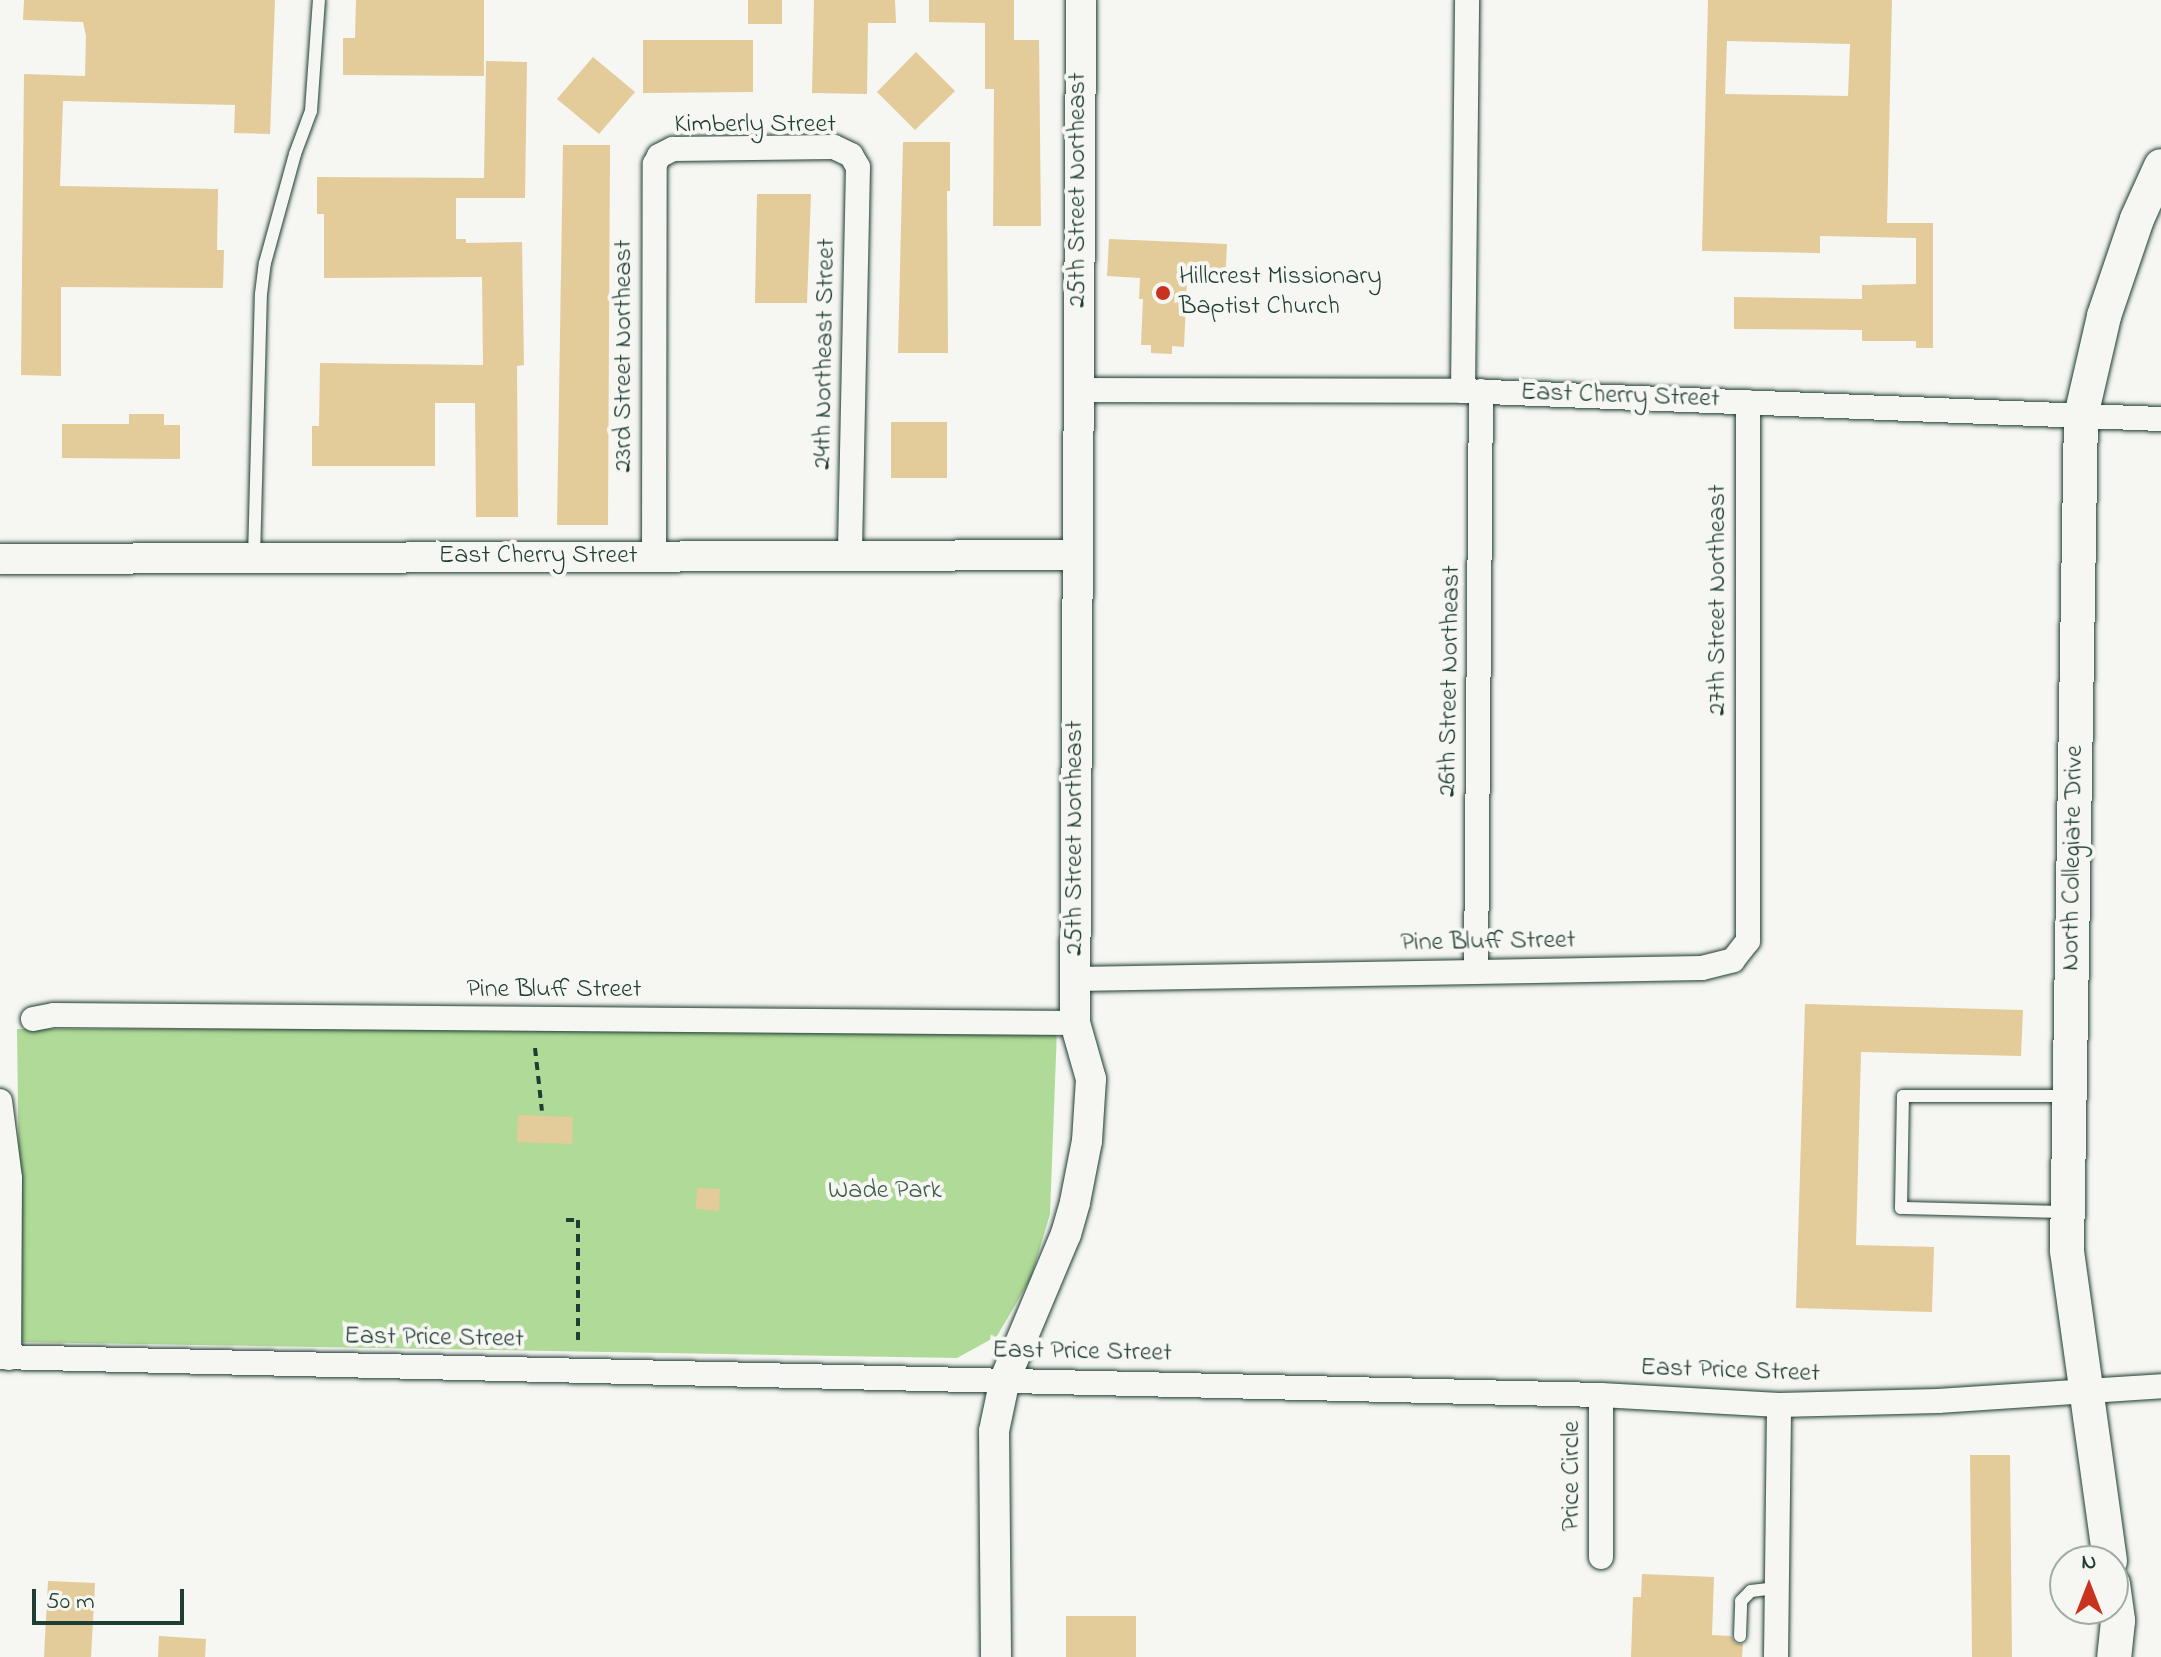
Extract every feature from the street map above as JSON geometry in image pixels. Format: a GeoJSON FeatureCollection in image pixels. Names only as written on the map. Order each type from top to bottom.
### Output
{"type":"FeatureCollection","features":[{"type":"Feature","properties":{"kind":"main road","name":"North Collegiate Drive"},"geometry":{"type":"LineString","coordinates":[[2108,1545],[2067,1250],[2081,416],[2104,316],[2137,219],[2161,166]]}},
{"type":"Feature","properties":{"kind":"main road"},"geometry":{"type":"LineString","coordinates":[[2114,1657],[2118,1625]]}},
{"type":"Feature","properties":{"kind":"street","name":"25th Street Northeast"},"geometry":{"type":"LineString","coordinates":[[996,1657],[994,1431],[1005,1379],[1066,1234],[1075,1202],[1087,1141],[1091,1079],[1075,1023],[1081,0]]}},
{"type":"Feature","properties":{"kind":"street","name":"26th Street Northeast"},"geometry":{"type":"LineString","coordinates":[[1467,0],[1476,971]]}},
{"type":"Feature","properties":{"kind":"street","name":"Kimberly Street"},"geometry":{"type":"LineString","coordinates":[[659,156],[673,149],[834,147],[851,155]]}},
{"type":"Feature","properties":{"kind":"street","name":"24th Northeast Street"},"geometry":{"type":"LineString","coordinates":[[850,556],[858,167],[851,155]]}},
{"type":"Feature","properties":{"kind":"street","name":"23rd Street Northeast"},"geometry":{"type":"LineString","coordinates":[[654,557],[652,199],[655,164],[659,156]]}},
{"type":"Feature","properties":{"kind":"street","name":"East Cherry Street"},"geometry":{"type":"LineString","coordinates":[[1078,390],[1472,391],[2161,419]]}},
{"type":"Feature","properties":{"kind":"street","name":"27th Street Northeast"},"geometry":{"type":"LineString","coordinates":[[1746,799],[1748,402]]}},
{"type":"Feature","properties":{"kind":"street","name":"East Cherry Street"},"geometry":{"type":"LineString","coordinates":[[0,559],[1077,555]]}},
{"type":"Feature","properties":{"kind":"street","name":"Pine Bluff Street"},"geometry":{"type":"LineString","coordinates":[[1077,979],[1702,968],[1733,960],[1748,941],[1746,799]]}},
{"type":"Feature","properties":{"kind":"street","name":"Pine Bluff Street"},"geometry":{"type":"LineString","coordinates":[[33,1019],[54,1015],[1075,1023]]}},
{"type":"Feature","properties":{"kind":"street"},"geometry":{"type":"LineString","coordinates":[[0,1101],[10,1178],[4,1358]]}},
{"type":"Feature","properties":{"kind":"street","name":"East Price Street"},"geometry":{"type":"LineString","coordinates":[[4,1358],[1005,1379],[1601,1395],[1779,1405],[1938,1401],[2161,1386]]}},
{"type":"Feature","properties":{"kind":"street","name":"Price Circle"},"geometry":{"type":"LineString","coordinates":[[1601,1395],[1601,1557]]}},
{"type":"Feature","properties":{"kind":"street"},"geometry":{"type":"LineString","coordinates":[[1776,1657],[1779,1405]]}},
{"type":"Feature","properties":{"kind":"lane"},"geometry":{"type":"LineString","coordinates":[[254,558],[261,294],[265,263],[287,181],[311,111],[319,0]]}},
{"type":"Feature","properties":{"kind":"lane"},"geometry":{"type":"LineString","coordinates":[[2068,1212],[1901,1208],[1903,1096],[2070,1096]]}},
{"type":"Feature","properties":{"kind":"lane"},"geometry":{"type":"LineString","coordinates":[[1740,1636],[1741,1601],[1751,1591],[1777,1588]]}},
{"type":"Feature","properties":{"kind":"path"},"geometry":{"type":"LineString","coordinates":[[535,1048],[542,1111]]}},
{"type":"Feature","properties":{"kind":"path"},"geometry":{"type":"LineString","coordinates":[[566,1220],[578,1220],[578,1344]]}},
{"type":"Feature","properties":{"kind":"green space","name":"Wade Park"},"geometry":{"type":"Polygon","coordinates":[[[17,1029],[1057,1029],[1050,1214],[1031,1278],[997,1336],[957,1358],[21,1342],[17,1029]]]}},
{"type":"Feature","properties":{"kind":"building"},"geometry":{"type":"Polygon","coordinates":[[[24,0],[275,0],[270,134],[234,133],[235,105],[63,101],[60,186],[218,189],[217,250],[224,250],[223,288],[61,287],[61,376],[21,375],[24,74],[85,76],[86,36],[83,22],[23,20],[24,0]]]}},
{"type":"Feature","properties":{"kind":"building"},"geometry":{"type":"Polygon","coordinates":[[[356,0],[484,0],[484,76],[343,75],[343,38],[355,38],[356,0]]]}},
{"type":"Feature","properties":{"kind":"building"},"geometry":{"type":"Polygon","coordinates":[[[748,0],[782,0],[782,24],[748,24],[748,0]]]}},
{"type":"Feature","properties":{"kind":"building"},"geometry":{"type":"Polygon","coordinates":[[[814,0],[895,0],[896,23],[868,23],[867,94],[812,93],[814,0]]]}},
{"type":"Feature","properties":{"kind":"building"},"geometry":{"type":"Polygon","coordinates":[[[929,0],[1014,0],[1014,40],[1039,40],[1041,226],[993,226],[994,89],[985,89],[985,23],[929,22],[929,0]]]}},
{"type":"Feature","properties":{"kind":"building"},"geometry":{"type":"Polygon","coordinates":[[[1708,0],[1892,0],[1887,223],[1933,223],[1933,348],[1916,348],[1916,341],[1862,341],[1862,330],[1734,329],[1734,297],[1862,299],[1862,285],[1916,284],[1916,238],[1820,236],[1820,253],[1702,251],[1708,0]],[[1727,41],[1725,94],[1848,96],[1850,44],[1727,41]]]}},
{"type":"Feature","properties":{"kind":"building"},"geometry":{"type":"Polygon","coordinates":[[[643,40],[753,40],[753,92],[643,93],[643,40]]]}},
{"type":"Feature","properties":{"kind":"building"},"geometry":{"type":"Polygon","coordinates":[[[916,52],[955,91],[915,130],[877,92],[916,52]]]}},
{"type":"Feature","properties":{"kind":"building"},"geometry":{"type":"Polygon","coordinates":[[[593,57],[635,92],[599,134],[557,99],[593,57]]]}},
{"type":"Feature","properties":{"kind":"building"},"geometry":{"type":"Polygon","coordinates":[[[486,61],[527,62],[525,198],[456,198],[456,239],[466,239],[466,243],[522,242],[524,365],[517,366],[518,517],[476,517],[475,403],[435,403],[435,466],[312,466],[312,426],[319,426],[320,363],[483,365],[482,277],[324,278],[324,214],[317,214],[317,177],[484,178],[486,61]]]}},
{"type":"Feature","properties":{"kind":"building"},"geometry":{"type":"Polygon","coordinates":[[[903,142],[950,142],[950,191],[947,191],[948,353],[898,353],[903,142]]]}},
{"type":"Feature","properties":{"kind":"building"},"geometry":{"type":"Polygon","coordinates":[[[563,145],[610,145],[608,525],[557,525],[563,145]]]}},
{"type":"Feature","properties":{"kind":"building"},"geometry":{"type":"Polygon","coordinates":[[[757,194],[811,194],[807,303],[755,303],[757,194]]]}},
{"type":"Feature","properties":{"kind":"building","name":"Hillcrest Missionary Baptist Church"},"geometry":{"type":"Polygon","coordinates":[[[1109,239],[1227,244],[1225,282],[1187,280],[1184,347],[1172,346],[1172,354],[1151,353],[1151,345],[1141,345],[1143,299],[1139,299],[1140,278],[1107,276],[1109,239]]]}},
{"type":"Feature","properties":{"kind":"building"},"geometry":{"type":"Polygon","coordinates":[[[129,414],[164,414],[164,425],[180,425],[180,459],[62,458],[62,424],[129,424],[129,414]]]}},
{"type":"Feature","properties":{"kind":"building"},"geometry":{"type":"Polygon","coordinates":[[[891,422],[947,422],[947,478],[891,478],[891,422]]]}},
{"type":"Feature","properties":{"kind":"building"},"geometry":{"type":"Polygon","coordinates":[[[1805,1004],[2023,1010],[2021,1056],[1861,1052],[1856,1245],[1934,1247],[1932,1312],[1796,1308],[1805,1004]]]}},
{"type":"Feature","properties":{"kind":"building"},"geometry":{"type":"Polygon","coordinates":[[[518,1115],[573,1117],[572,1144],[517,1142],[518,1115]]]}},
{"type":"Feature","properties":{"kind":"building"},"geometry":{"type":"Polygon","coordinates":[[[697,1188],[720,1189],[719,1211],[696,1209],[697,1188]]]}},
{"type":"Feature","properties":{"kind":"building"},"geometry":{"type":"Polygon","coordinates":[[[1970,1455],[2010,1455],[2012,1657],[1972,1657],[1970,1455]]]}},
{"type":"Feature","properties":{"kind":"building"},"geometry":{"type":"Polygon","coordinates":[[[1642,1574],[1714,1577],[1712,1635],[1731,1636],[1735,1643],[1743,1644],[1742,1657],[1631,1657],[1633,1597],[1641,1597],[1642,1574]]]}},
{"type":"Feature","properties":{"kind":"building"},"geometry":{"type":"Polygon","coordinates":[[[48,1581],[95,1583],[91,1657],[44,1657],[48,1581]]]}},
{"type":"Feature","properties":{"kind":"building"},"geometry":{"type":"Polygon","coordinates":[[[1066,1616],[1136,1616],[1136,1657],[1066,1657],[1066,1616]]]}},
{"type":"Feature","properties":{"kind":"building"},"geometry":{"type":"Polygon","coordinates":[[[159,1636],[206,1639],[205,1657],[158,1657],[159,1636]]]}},
{"type":"Feature","properties":{"kind":"place","name":"Hillcrest Missionary Baptist Church"},"geometry":{"type":"Point","coordinates":[1163,293]}}]}
